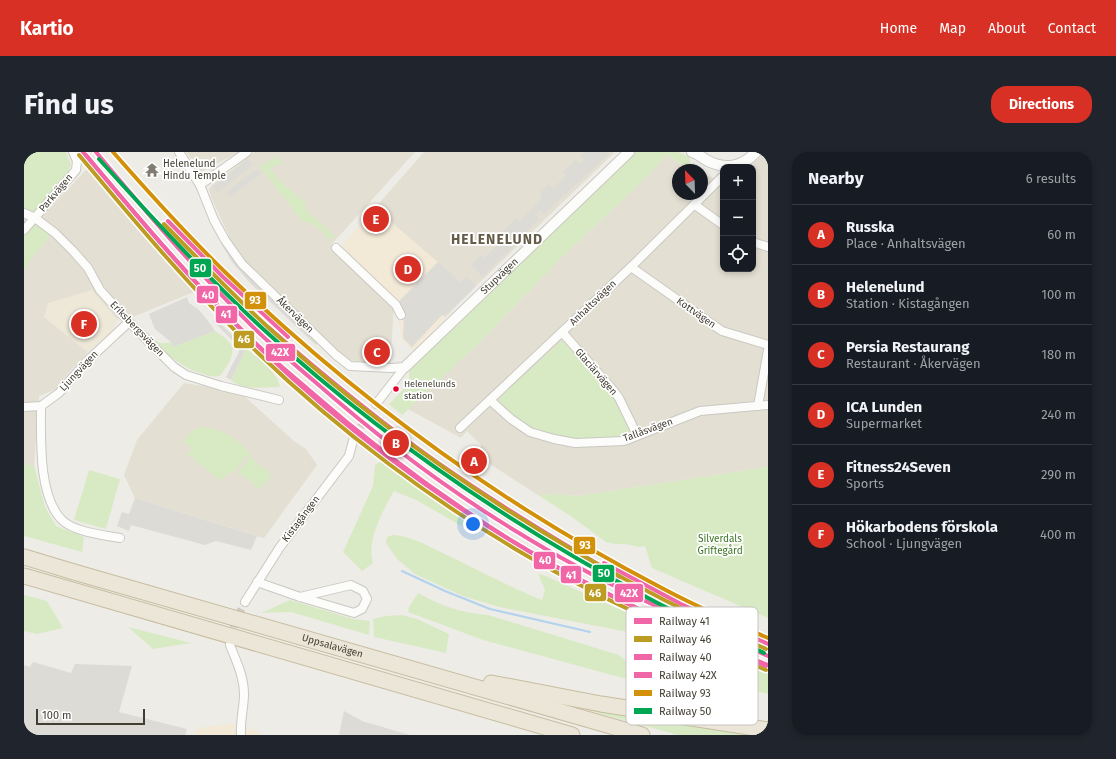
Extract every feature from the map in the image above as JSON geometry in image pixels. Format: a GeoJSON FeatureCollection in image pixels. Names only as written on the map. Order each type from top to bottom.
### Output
{"type":"FeatureCollection","features":[{"type":"Feature","properties":{"kind":"highway","name":"Uppsalavägen"},"geometry":{"type":"LineString","coordinates":[[24,556],[74,572],[642,735]]}},
{"type":"Feature","properties":{"kind":"highway","name":"Uppsalavägen"},"geometry":{"type":"LineString","coordinates":[[24,576],[572,735]]}},
{"type":"Feature","properties":{"kind":"highway"},"geometry":{"type":"LineString","coordinates":[[412,669],[626,708]]}},
{"type":"Feature","properties":{"kind":"highway"},"geometry":{"type":"LineString","coordinates":[[736,725],[768,730]]}},
{"type":"Feature","properties":{"kind":"street","name":"Parkvägen"},"geometry":{"type":"LineString","coordinates":[[24,230],[76,170],[78,161],[73,152]]}},
{"type":"Feature","properties":{"kind":"street","name":"Åkervägen"},"geometry":{"type":"LineString","coordinates":[[179,152],[200,185],[214,220],[225,240],[242,264],[336,355],[350,366],[406,368]]}},
{"type":"Feature","properties":{"kind":"street"},"geometry":{"type":"LineString","coordinates":[[200,185],[247,152]]}},
{"type":"Feature","properties":{"kind":"street","name":"Stupvägen"},"geometry":{"type":"LineString","coordinates":[[406,368],[629,152]]}},
{"type":"Feature","properties":{"kind":"street"},"geometry":{"type":"LineString","coordinates":[[692,152],[720,165]]}},
{"type":"Feature","properties":{"kind":"street"},"geometry":{"type":"LineString","coordinates":[[737,164],[751,157],[756,152]]}},
{"type":"Feature","properties":{"kind":"street","name":"Anhaltsvägen"},"geometry":{"type":"LineString","coordinates":[[460,428],[631,267],[720,179]]}},
{"type":"Feature","properties":{"kind":"street"},"geometry":{"type":"LineString","coordinates":[[695,205],[720,223]]}},
{"type":"Feature","properties":{"kind":"street","name":"Eriksbergsvägen"},"geometry":{"type":"LineString","coordinates":[[24,213],[35,218],[55,233],[74,252],[88,268],[100,290],[129,322],[174,367],[186,375],[221,386],[279,400]]}},
{"type":"Feature","properties":{"kind":"street"},"geometry":{"type":"LineString","coordinates":[[756,243],[768,247]]}},
{"type":"Feature","properties":{"kind":"street"},"geometry":{"type":"LineString","coordinates":[[336,248],[396,305],[401,315]]}},
{"type":"Feature","properties":{"kind":"street","name":"Kottvägen"},"geometry":{"type":"LineString","coordinates":[[631,267],[722,331],[768,345]]}},
{"type":"Feature","properties":{"kind":"street","name":"Ljungvägen"},"geometry":{"type":"LineString","coordinates":[[41,406],[59,393],[85,363],[129,322]]}},
{"type":"Feature","properties":{"kind":"street","name":"Glaciärvägen"},"geometry":{"type":"LineString","coordinates":[[562,332],[613,390],[637,435]]}},
{"type":"Feature","properties":{"kind":"street"},"geometry":{"type":"LineString","coordinates":[[758,406],[768,350]]}},
{"type":"Feature","properties":{"kind":"street"},"geometry":{"type":"LineString","coordinates":[[376,404],[406,368]]}},
{"type":"Feature","properties":{"kind":"street","name":"Tallåsvägen"},"geometry":{"type":"LineString","coordinates":[[490,400],[511,419],[530,432],[575,443],[624,440],[700,411],[768,405]]}},
{"type":"Feature","properties":{"kind":"street"},"geometry":{"type":"LineString","coordinates":[[24,407],[41,406],[40,446],[45,484],[51,505],[62,520],[79,530],[120,538]]}},
{"type":"Feature","properties":{"kind":"street","name":"Kistagången"},"geometry":{"type":"LineString","coordinates":[[245,602],[277,551],[349,456],[354,437]]}},
{"type":"Feature","properties":{"kind":"street"},"geometry":{"type":"LineString","coordinates":[[257,582],[300,597],[354,613],[362,609],[367,599],[363,591],[351,585],[300,597]]}},
{"type":"Feature","properties":{"kind":"street"},"geometry":{"type":"LineString","coordinates":[[230,645],[242,675],[244,694],[241,732]]}},
{"type":"Feature","properties":{"kind":"shaded area"},"geometry":{"type":"Polygon","coordinates":[[[186,152],[239,152],[201,172],[186,152]]]}},
{"type":"Feature","properties":{"kind":"shaded area"},"geometry":{"type":"Polygon","coordinates":[[[254,152],[415,152],[331,245],[336,252],[394,306],[390,365],[348,360],[245,262],[230,238],[209,190],[211,186],[254,152]]]}},
{"type":"Feature","properties":{"kind":"shaded area"},"geometry":{"type":"Polygon","coordinates":[[[424,152],[615,152],[477,285],[467,277],[461,283],[375,208],[424,152]]]}},
{"type":"Feature","properties":{"kind":"shaded area"},"geometry":{"type":"Polygon","coordinates":[[[584,152],[607,152],[609,154],[544,214],[540,210],[536,215],[539,219],[483,277],[471,265],[481,255],[484,258],[497,246],[493,242],[516,218],[520,221],[542,198],[539,194],[549,184],[553,188],[566,176],[563,172],[575,160],[580,164],[584,160],[581,156],[584,152]]]}},
{"type":"Feature","properties":{"kind":"shaded area"},"geometry":{"type":"Polygon","coordinates":[[[766,152],[768,152],[768,467],[578,496],[556,494],[538,495],[479,457],[481,445],[467,431],[461,438],[408,409],[479,343],[562,257],[649,175],[666,155],[681,164],[672,164],[672,200],[708,200],[708,176],[720,180],[720,272],[756,272],[756,164],[752,164],[766,152]]]}},
{"type":"Feature","properties":{"kind":"shaded area"},"geometry":{"type":"Polygon","coordinates":[[[248,159],[253,165],[217,193],[213,187],[248,159]]]}},
{"type":"Feature","properties":{"kind":"shaded area"},"geometry":{"type":"Polygon","coordinates":[[[87,169],[196,291],[133,317],[117,319],[92,290],[44,317],[88,352],[56,389],[39,396],[34,466],[24,464],[24,219],[35,224],[87,169]]]}},
{"type":"Feature","properties":{"kind":"shaded area"},"geometry":{"type":"Polygon","coordinates":[[[257,169],[261,174],[230,197],[226,192],[257,169]]]}},
{"type":"Feature","properties":{"kind":"shaded area"},"geometry":{"type":"Polygon","coordinates":[[[375,208],[461,282],[467,277],[477,285],[414,351],[403,341],[394,306],[336,252],[375,208]]]}},
{"type":"Feature","properties":{"kind":"shaded area"},"geometry":{"type":"Polygon","coordinates":[[[225,241],[242,264],[321,340],[316,345],[250,283],[232,262],[222,245],[225,241]]]}},
{"type":"Feature","properties":{"kind":"shaded area"},"geometry":{"type":"Polygon","coordinates":[[[438,262],[461,282],[467,277],[477,285],[445,317],[442,315],[412,347],[403,338],[404,317],[398,302],[438,262]]]}},
{"type":"Feature","properties":{"kind":"shaded area"},"geometry":{"type":"Polygon","coordinates":[[[92,290],[117,319],[113,330],[88,352],[44,317],[48,303],[92,290]]]}},
{"type":"Feature","properties":{"kind":"shaded area"},"geometry":{"type":"Polygon","coordinates":[[[187,297],[189,303],[199,310],[215,331],[173,347],[171,342],[155,329],[149,314],[187,297]]]}},
{"type":"Feature","properties":{"kind":"shaded area"},"geometry":{"type":"Polygon","coordinates":[[[215,318],[243,346],[244,353],[231,380],[226,377],[239,352],[239,347],[213,321],[215,318]]]}},
{"type":"Feature","properties":{"kind":"shaded area"},"geometry":{"type":"Polygon","coordinates":[[[184,383],[214,388],[244,396],[295,442],[306,449],[317,465],[264,538],[135,498],[124,475],[137,440],[184,383]]]}},
{"type":"Feature","properties":{"kind":"shaded area"},"geometry":{"type":"Polygon","coordinates":[[[135,498],[257,536],[251,550],[216,541],[205,545],[131,525],[129,531],[117,526],[122,512],[129,514],[135,498]]]}},
{"type":"Feature","properties":{"kind":"shaded area"},"geometry":{"type":"Polygon","coordinates":[[[33,662],[71,673],[75,664],[132,666],[119,712],[187,729],[185,735],[34,735],[24,732],[24,665],[30,667],[33,662]]]}},
{"type":"Feature","properties":{"kind":"shaded area"},"geometry":{"type":"Polygon","coordinates":[[[344,711],[362,721],[410,735],[339,735],[344,711]]]}},
{"type":"Feature","properties":{"kind":"shaded area"},"geometry":{"type":"Polygon","coordinates":[[[233,724],[259,732],[261,735],[195,735],[197,728],[233,724]]]}},
{"type":"Feature","properties":{"kind":"green space"},"geometry":{"type":"Polygon","coordinates":[[[24,152],[66,152],[71,164],[66,177],[32,213],[24,210],[24,152]]]}},
{"type":"Feature","properties":{"kind":"green space"},"geometry":{"type":"Polygon","coordinates":[[[636,152],[678,152],[690,157],[690,164],[681,164],[666,155],[649,175],[562,257],[479,343],[402,415],[389,404],[409,384],[409,370],[629,154],[636,152]]]}},
{"type":"Feature","properties":{"kind":"green space"},"geometry":{"type":"Polygon","coordinates":[[[276,156],[283,163],[280,166],[277,163],[271,169],[277,178],[307,204],[304,208],[335,236],[330,240],[317,227],[300,219],[260,167],[261,164],[267,163],[276,156]]]}},
{"type":"Feature","properties":{"kind":"green space"},"geometry":{"type":"Polygon","coordinates":[[[32,225],[40,227],[50,236],[24,269],[24,235],[32,225]]]}},
{"type":"Feature","properties":{"kind":"green space"},"geometry":{"type":"Polygon","coordinates":[[[145,330],[156,341],[162,343],[171,342],[173,347],[215,331],[225,338],[231,345],[231,358],[221,375],[214,377],[203,374],[186,367],[171,357],[144,331],[145,330]]]}},
{"type":"Feature","properties":{"kind":"green space"},"geometry":{"type":"Polygon","coordinates":[[[563,341],[613,398],[622,411],[631,434],[618,440],[570,441],[531,429],[501,407],[499,401],[501,396],[560,342],[563,341]]]}},
{"type":"Feature","properties":{"kind":"green space"},"geometry":{"type":"Polygon","coordinates":[[[243,346],[271,370],[280,387],[248,387],[242,386],[231,380],[244,353],[243,346]]]}},
{"type":"Feature","properties":{"kind":"green space"},"geometry":{"type":"Polygon","coordinates":[[[201,427],[215,429],[229,435],[251,454],[243,460],[235,471],[226,475],[221,481],[187,454],[192,448],[183,442],[184,440],[195,429],[201,427]]]}},
{"type":"Feature","properties":{"kind":"green space"},"geometry":{"type":"Polygon","coordinates":[[[250,457],[272,475],[260,489],[238,472],[250,457]]]}},
{"type":"Feature","properties":{"kind":"green space"},"geometry":{"type":"Polygon","coordinates":[[[383,460],[468,518],[467,529],[416,500],[394,491],[381,516],[374,536],[371,554],[373,563],[362,571],[343,552],[373,486],[375,465],[383,460]]]}},
{"type":"Feature","properties":{"kind":"green space"},"geometry":{"type":"Polygon","coordinates":[[[24,464],[34,466],[45,507],[56,526],[84,537],[82,552],[24,536],[24,464]]]}},
{"type":"Feature","properties":{"kind":"green space","name":"Silverdals Griftegård"},"geometry":{"type":"Polygon","coordinates":[[[768,467],[768,618],[758,614],[758,607],[742,607],[652,568],[645,546],[639,547],[606,542],[572,517],[538,495],[556,494],[578,496],[768,467]]]}},
{"type":"Feature","properties":{"kind":"green space"},"geometry":{"type":"Polygon","coordinates":[[[89,470],[120,479],[106,529],[74,520],[89,470]]]}},
{"type":"Feature","properties":{"kind":"green space"},"geometry":{"type":"Polygon","coordinates":[[[393,535],[407,537],[421,542],[542,600],[545,590],[538,574],[546,576],[626,612],[626,632],[499,607],[463,596],[415,574],[397,559],[386,543],[387,537],[393,535]]]}},
{"type":"Feature","properties":{"kind":"green space"},"geometry":{"type":"Polygon","coordinates":[[[418,593],[435,602],[452,608],[469,613],[488,615],[619,655],[626,661],[626,679],[483,640],[408,612],[409,607],[418,593]]]}},
{"type":"Feature","properties":{"kind":"green space"},"geometry":{"type":"Polygon","coordinates":[[[24,595],[47,601],[63,628],[37,634],[24,631],[24,595]]]}},
{"type":"Feature","properties":{"kind":"green space"},"geometry":{"type":"Polygon","coordinates":[[[290,600],[353,619],[370,621],[369,635],[291,612],[261,613],[290,600]]]}},
{"type":"Feature","properties":{"kind":"green space"},"geometry":{"type":"Polygon","coordinates":[[[402,615],[417,619],[449,634],[446,653],[374,637],[373,619],[385,616],[402,615]]]}},
{"type":"Feature","properties":{"kind":"green space"},"geometry":{"type":"Polygon","coordinates":[[[128,627],[191,643],[153,649],[128,627]]]}},
{"type":"Feature","properties":{"kind":"green space"},"geometry":{"type":"Polygon","coordinates":[[[758,667],[768,671],[768,694],[758,692],[758,667]]]}},
{"type":"Feature","properties":{"kind":"green space"},"geometry":{"type":"Polygon","coordinates":[[[592,706],[626,712],[626,721],[591,711],[592,706]]]}},
{"type":"Feature","properties":{"kind":"green space"},"geometry":{"type":"Polygon","coordinates":[[[642,725],[707,725],[768,735],[678,735],[642,725]]]}},
{"type":"Feature","properties":{"kind":"waterway"},"geometry":{"type":"LineString","coordinates":[[402,571],[445,591],[490,609],[590,632]]}},
{"type":"Feature","properties":{"kind":"tunnel"},"geometry":{"type":"LineString","coordinates":[[354,437],[376,404]]}},
{"type":"Feature","properties":{"kind":"tunnel"},"geometry":{"type":"LineString","coordinates":[[231,639],[235,622],[245,602]]}},
{"type":"Feature","properties":{"kind":"rail line","name":"41"},"geometry":{"type":"LineString","coordinates":[[83,152],[169,253],[214,302],[261,349],[323,405],[390,459],[496,532],[560,569],[635,607]]}},
{"type":"Feature","properties":{"kind":"rail line","name":"42X"},"geometry":{"type":"LineString","coordinates":[[96,152],[153,219],[232,306],[275,348],[338,402],[413,462],[465,499],[579,568],[658,607]]}},
{"type":"Feature","properties":{"kind":"rail line","name":"93"},"geometry":{"type":"LineString","coordinates":[[113,152],[154,198],[226,273],[325,363],[378,405],[431,445],[487,484],[543,520],[601,555],[699,607]]}},
{"type":"Feature","properties":{"kind":"rail line","name":"46"},"geometry":{"type":"LineString","coordinates":[[79,155],[122,206],[211,305],[258,353],[321,410],[423,489],[493,536],[587,589],[626,608]]}},
{"type":"Feature","properties":{"kind":"rail line","name":"40"},"geometry":{"type":"LineString","coordinates":[[86,155],[185,270],[248,336],[333,411],[408,470],[487,525],[544,560],[636,607]]}},
{"type":"Feature","properties":{"kind":"rail line","name":"50"},"geometry":{"type":"LineString","coordinates":[[99,159],[219,287],[262,328],[352,405],[447,476],[497,509],[598,570],[666,607]]}},
{"type":"Feature","properties":{"kind":"rail line","name":"41"},"geometry":{"type":"LineString","coordinates":[[168,221],[223,277],[288,337]]}},
{"type":"Feature","properties":{"kind":"rail line","name":"46"},"geometry":{"type":"LineString","coordinates":[[164,224],[270,329],[326,378],[384,424],[505,508],[568,547],[633,584],[679,607]]}},
{"type":"Feature","properties":{"kind":"rail line","name":"41"},"geometry":{"type":"LineString","coordinates":[[268,327],[309,363],[394,431],[438,463],[528,522],[620,577]]}},
{"type":"Feature","properties":{"kind":"rail line","name":"41"},"geometry":{"type":"LineString","coordinates":[[604,563],[688,607]]}},
{"type":"Feature","properties":{"kind":"rail line","name":"93"},"geometry":{"type":"LineString","coordinates":[[758,634],[768,638]]}},
{"type":"Feature","properties":{"kind":"rail line","name":"41"},"geometry":{"type":"LineString","coordinates":[[758,639],[768,644]]}},
{"type":"Feature","properties":{"kind":"rail line","name":"46"},"geometry":{"type":"LineString","coordinates":[[758,645],[766,649]]}},
{"type":"Feature","properties":{"kind":"rail line","name":"50"},"geometry":{"type":"LineString","coordinates":[[758,650],[764,653]]}},
{"type":"Feature","properties":{"kind":"rail line","name":"42X"},"geometry":{"type":"LineString","coordinates":[[758,652],[768,656]]}},
{"type":"Feature","properties":{"kind":"rail line","name":"41"},"geometry":{"type":"LineString","coordinates":[[758,661],[768,665]]}},
{"type":"Feature","properties":{"kind":"rail line","name":"40"},"geometry":{"type":"LineString","coordinates":[[758,662],[766,666]]}},
{"type":"Feature","properties":{"kind":"rail line","name":"46"},"geometry":{"type":"LineString","coordinates":[[758,667],[766,670]]}},
{"type":"Feature","properties":{"kind":"place","name":"Helenelund Hindu Temple"},"geometry":{"type":"Point","coordinates":[152,170]}},
{"type":"Feature","properties":{"kind":"place","name":"Fitness24Seven"},"geometry":{"type":"Point","coordinates":[376,219]}},
{"type":"Feature","properties":{"kind":"place","name":"ICA Lunden"},"geometry":{"type":"Point","coordinates":[408,269]}},
{"type":"Feature","properties":{"kind":"place","name":"Hökarbodens förskola"},"geometry":{"type":"Point","coordinates":[84,324]}},
{"type":"Feature","properties":{"kind":"place","name":"Persia Restaurang"},"geometry":{"type":"Point","coordinates":[377,352]}},
{"type":"Feature","properties":{"kind":"place","name":"Helenelunds station"},"geometry":{"type":"Point","coordinates":[396,389]}},
{"type":"Feature","properties":{"kind":"place","name":"Helenelund"},"geometry":{"type":"Point","coordinates":[396,443]}},
{"type":"Feature","properties":{"kind":"place","name":"Russka"},"geometry":{"type":"Point","coordinates":[474,461]}},
{"type":"Feature","properties":{"kind":"district","name":"HELENELUND"},"geometry":{"type":"Point","coordinates":[497,239]}}]}
